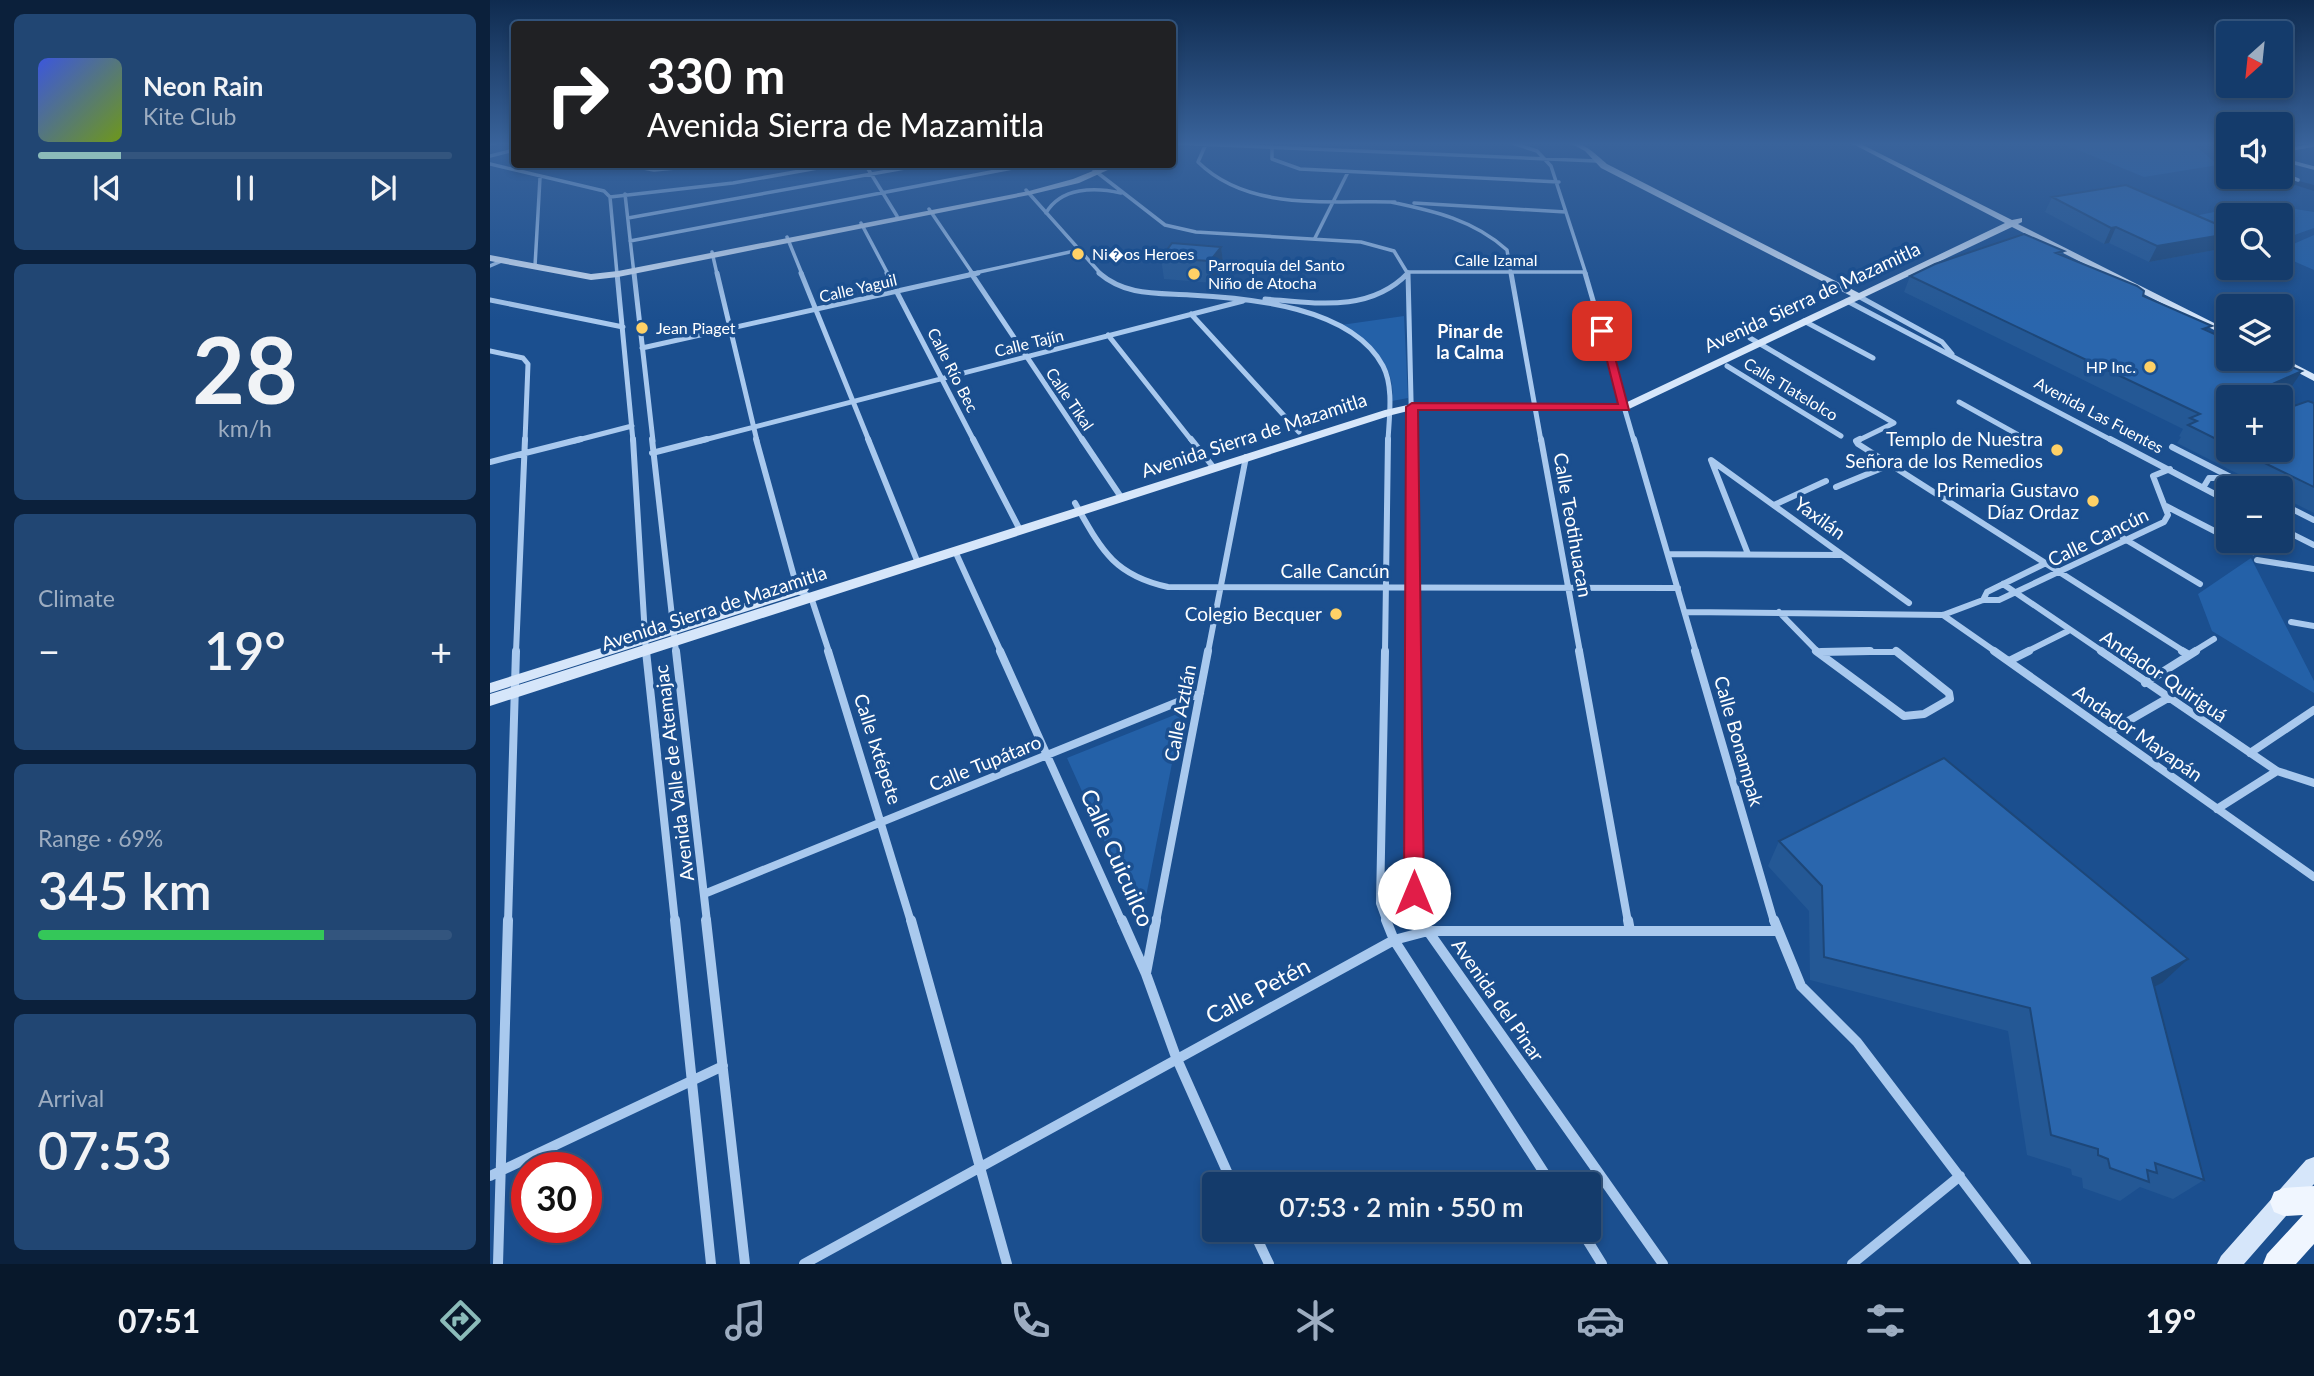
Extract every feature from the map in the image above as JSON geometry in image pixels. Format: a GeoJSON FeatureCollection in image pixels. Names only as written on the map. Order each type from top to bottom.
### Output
{"type":"FeatureCollection","features":[{"type":"Feature","properties":{"kind":"main road"},"geometry":{"type":"LineString","coordinates":[[2284,1202],[2314,1200]]}},
{"type":"Feature","properties":{"kind":"main road"},"geometry":{"type":"LineString","coordinates":[[2277,1264],[2314,1223]]}},
{"type":"Feature","properties":{"kind":"street"},"geometry":{"type":"LineString","coordinates":[[534,263],[538,202]]}},
{"type":"Feature","properties":{"kind":"street","name":"Avenida Valle de Atemajac"},"geometry":{"type":"LineString","coordinates":[[611,202],[632,426],[647,644],[711,1264]]}},
{"type":"Feature","properties":{"kind":"street","name":"Avenida Valle de Atemajac"},"geometry":{"type":"LineString","coordinates":[[626,202],[652,453],[745,1264]]}},
{"type":"Feature","properties":{"kind":"street"},"geometry":{"type":"LineString","coordinates":[[628,218],[717,202]]}},
{"type":"Feature","properties":{"kind":"street"},"geometry":{"type":"LineString","coordinates":[[630,241],[841,202]]}},
{"type":"Feature","properties":{"kind":"street"},"geometry":{"type":"LineString","coordinates":[[889,202],[897,216]]}},
{"type":"Feature","properties":{"kind":"street"},"geometry":{"type":"LineString","coordinates":[[490,252],[591,277],[976,202]]}},
{"type":"Feature","properties":{"kind":"street"},"geometry":{"type":"LineString","coordinates":[[1036,202],[1113,284],[1124,289],[1250,299],[1319,318],[1358,338],[1384,367],[1389,408],[1388,587],[1380,903],[1394,940],[1544,1172]]}},
{"type":"Feature","properties":{"kind":"street"},"geometry":{"type":"LineString","coordinates":[[1046,213],[1053,202]]}},
{"type":"Feature","properties":{"kind":"street"},"geometry":{"type":"LineString","coordinates":[[1134,202],[1154,219],[1179,229],[1315,238],[1382,246],[1398,255],[1408,272]]}},
{"type":"Feature","properties":{"kind":"street"},"geometry":{"type":"LineString","coordinates":[[1315,238],[1333,202]]}},
{"type":"Feature","properties":{"kind":"street"},"geometry":{"type":"LineString","coordinates":[[1391,202],[1566,212]]}},
{"type":"Feature","properties":{"kind":"street","name":"Calle Teotihuacan"},"geometry":{"type":"LineString","coordinates":[[1391,202],[1448,216],[1488,233],[1507,250],[1630,931]]}},
{"type":"Feature","properties":{"kind":"street","name":"Calle Bonampak"},"geometry":{"type":"LineString","coordinates":[[1564,202],[1686,612],[1777,931],[1801,986],[1857,1042],[2026,1264]]}},
{"type":"Feature","properties":{"kind":"street","name":"Avenida Las Fuentes"},"geometry":{"type":"LineString","coordinates":[[1665,202],[1942,342],[1955,357]]}},
{"type":"Feature","properties":{"kind":"street","name":"Avenida Las Fuentes"},"geometry":{"type":"LineString","coordinates":[[1673,202],[1955,357],[2216,494]]}},
{"type":"Feature","properties":{"kind":"street"},"geometry":{"type":"LineString","coordinates":[[1976,202],[2216,319]]}},
{"type":"Feature","properties":{"kind":"street"},"geometry":{"type":"LineString","coordinates":[[1979,202],[2216,328]]}},
{"type":"Feature","properties":{"kind":"street"},"geometry":{"type":"LineString","coordinates":[[862,224],[930,211]]}},
{"type":"Feature","properties":{"kind":"street","name":"Calle Tikal"},"geometry":{"type":"LineString","coordinates":[[930,211],[1119,494]]}},
{"type":"Feature","properties":{"kind":"street","name":"Avenida Sierra de Mazamitla"},"geometry":{"type":"LineString","coordinates":[[490,700],[515,686],[674,635],[798,591],[916,558],[1119,494],[1299,432],[1389,408],[1412,403],[1623,403],[2011,219]]}},
{"type":"Feature","properties":{"kind":"street","name":"Calle Río Bec"},"geometry":{"type":"LineString","coordinates":[[862,224],[1018,526]]}},
{"type":"Feature","properties":{"kind":"street"},"geometry":{"type":"LineString","coordinates":[[788,239],[916,558]]}},
{"type":"Feature","properties":{"kind":"street","name":"Calle Yaguil"},"geometry":{"type":"LineString","coordinates":[[642,348],[1079,250]]}},
{"type":"Feature","properties":{"kind":"street"},"geometry":{"type":"LineString","coordinates":[[713,254],[752,427],[798,591],[811,597]]}},
{"type":"Feature","properties":{"kind":"street"},"geometry":{"type":"LineString","coordinates":[[490,258],[534,263]]}},
{"type":"Feature","properties":{"kind":"street"},"geometry":{"type":"LineString","coordinates":[[490,266],[504,260]]}},
{"type":"Feature","properties":{"kind":"street","name":"Calle Izamal"},"geometry":{"type":"LineString","coordinates":[[1408,272],[1583,272]]}},
{"type":"Feature","properties":{"kind":"street","name":"Calle Tajín"},"geometry":{"type":"LineString","coordinates":[[652,453],[1250,299],[1362,300],[1388,291],[1400,283],[1408,272]]}},
{"type":"Feature","properties":{"kind":"street","name":"Avenida del Pinar"},"geometry":{"type":"LineString","coordinates":[[1408,272],[1412,403],[1414,893],[1428,931],[1663,1264]]}},
{"type":"Feature","properties":{"kind":"street","name":"Avenida Sierra de Mazamitla"},"geometry":{"type":"LineString","coordinates":[[1754,340],[1804,321],[1849,297]]}},
{"type":"Feature","properties":{"kind":"street"},"geometry":{"type":"LineString","coordinates":[[490,300],[623,327]]}},
{"type":"Feature","properties":{"kind":"street"},"geometry":{"type":"LineString","coordinates":[[1191,314],[1299,432]]}},
{"type":"Feature","properties":{"kind":"street"},"geometry":{"type":"LineString","coordinates":[[1804,321],[1873,358]]}},
{"type":"Feature","properties":{"kind":"street"},"geometry":{"type":"LineString","coordinates":[[1108,335],[1212,464]]}},
{"type":"Feature","properties":{"kind":"street","name":"Calle Tlatelolco"},"geometry":{"type":"LineString","coordinates":[[1754,340],[1894,423],[1856,441],[2189,655]]}},
{"type":"Feature","properties":{"kind":"street"},"geometry":{"type":"LineString","coordinates":[[490,351],[523,358],[528,364],[515,686],[499,1264]]}},
{"type":"Feature","properties":{"kind":"street"},"geometry":{"type":"LineString","coordinates":[[2293,358],[2314,369]]}},
{"type":"Feature","properties":{"kind":"street","name":"Calle Tlatelolco"},"geometry":{"type":"LineString","coordinates":[[1727,366],[1841,436]]}},
{"type":"Feature","properties":{"kind":"street"},"geometry":{"type":"LineString","coordinates":[[2293,367],[2314,378]]}},
{"type":"Feature","properties":{"kind":"street"},"geometry":{"type":"LineString","coordinates":[[1959,402],[2022,437]]}},
{"type":"Feature","properties":{"kind":"street","name":"Avenida Sierra de Mazamitla"},"geometry":{"type":"LineString","coordinates":[[1212,464],[1246,457],[1389,408]]}},
{"type":"Feature","properties":{"kind":"street"},"geometry":{"type":"LineString","coordinates":[[490,461],[632,426]]}},
{"type":"Feature","properties":{"kind":"street","name":"Avenida Las Fuentes"},"geometry":{"type":"LineString","coordinates":[[2172,447],[2227,476]]}},
{"type":"Feature","properties":{"kind":"street","name":"Calle Aztlán"},"geometry":{"type":"LineString","coordinates":[[1146,974],[1246,457]]}},
{"type":"Feature","properties":{"kind":"street","name":"Yaxilán"},"geometry":{"type":"LineString","coordinates":[[1748,554],[1711,465],[1712,460],[1909,603]]}},
{"type":"Feature","properties":{"kind":"street"},"geometry":{"type":"LineString","coordinates":[[1836,488],[1892,464]]}},
{"type":"Feature","properties":{"kind":"street","name":"Calle Cancún"},"geometry":{"type":"LineString","coordinates":[[1686,612],[1944,615],[1983,600],[1999,600],[2062,573],[2123,538],[2164,522],[2168,515],[2166,506],[2153,476],[2169,469]]}},
{"type":"Feature","properties":{"kind":"street"},"geometry":{"type":"LineString","coordinates":[[2203,488],[2209,478],[2216,478]]}},
{"type":"Feature","properties":{"kind":"street"},"geometry":{"type":"LineString","coordinates":[[1774,505],[1826,481]]}},
{"type":"Feature","properties":{"kind":"street"},"geometry":{"type":"LineString","coordinates":[[2166,506],[2216,533]]}},
{"type":"Feature","properties":{"kind":"street","name":"Calle Cancún"},"geometry":{"type":"LineString","coordinates":[[1077,507],[1111,562],[1123,573],[1168,587],[1678,588]]}},
{"type":"Feature","properties":{"kind":"street"},"geometry":{"type":"LineString","coordinates":[[2293,510],[2314,520]]}},
{"type":"Feature","properties":{"kind":"street","name":"Avenida Sierra de Mazamitla"},"geometry":{"type":"LineString","coordinates":[[674,635],[811,597],[916,558],[956,551],[1018,526]]}},
{"type":"Feature","properties":{"kind":"street"},"geometry":{"type":"LineString","coordinates":[[2293,534],[2312,542]]}},
{"type":"Feature","properties":{"kind":"street"},"geometry":{"type":"LineString","coordinates":[[2123,538],[2200,584]]}},
{"type":"Feature","properties":{"kind":"street","name":"Calle Cuicuilco"},"geometry":{"type":"LineString","coordinates":[[956,551],[1146,974],[1176,1057],[1227,1172]]}},
{"type":"Feature","properties":{"kind":"street"},"geometry":{"type":"LineString","coordinates":[[1668,554],[1843,555]]}},
{"type":"Feature","properties":{"kind":"street"},"geometry":{"type":"LineString","coordinates":[[2257,560],[2314,569]]}},
{"type":"Feature","properties":{"kind":"street","name":"Calle Cancún"},"geometry":{"type":"LineString","coordinates":[[1983,600],[1987,592],[2046,562]]}},
{"type":"Feature","properties":{"kind":"street","name":"Andador Quiriguá"},"geometry":{"type":"LineString","coordinates":[[2003,584],[2068,631],[2277,771],[2314,783]]}},
{"type":"Feature","properties":{"kind":"street","name":"Calle Ixtépete"},"geometry":{"type":"LineString","coordinates":[[811,597],[883,821],[1007,1264]]}},
{"type":"Feature","properties":{"kind":"street"},"geometry":{"type":"LineString","coordinates":[[1779,612],[1792,629],[1821,652],[1907,718],[1917,717],[1950,699],[1945,690],[1895,650],[1821,652]]}},
{"type":"Feature","properties":{"kind":"street","name":"Andador Mayapán"},"geometry":{"type":"LineString","coordinates":[[1944,615],[2314,877]]}},
{"type":"Feature","properties":{"kind":"street"},"geometry":{"type":"LineString","coordinates":[[2291,622],[2314,626]]}},
{"type":"Feature","properties":{"kind":"street"},"geometry":{"type":"LineString","coordinates":[[2009,661],[2068,631]]}},
{"type":"Feature","properties":{"kind":"street"},"geometry":{"type":"LineString","coordinates":[[2145,683],[2214,639]]}},
{"type":"Feature","properties":{"kind":"street","name":"Avenida Sierra de Mazamitla"},"geometry":{"type":"LineString","coordinates":[[490,688],[515,686]]}},
{"type":"Feature","properties":{"kind":"street","name":"Calle Tupátaro"},"geometry":{"type":"LineString","coordinates":[[704,894],[1200,693]]}},
{"type":"Feature","properties":{"kind":"street"},"geometry":{"type":"LineString","coordinates":[[2109,732],[2168,698]]}},
{"type":"Feature","properties":{"kind":"street"},"geometry":{"type":"LineString","coordinates":[[2250,753],[2314,710]]}},
{"type":"Feature","properties":{"kind":"street"},"geometry":{"type":"LineString","coordinates":[[2217,809],[2277,771]]}},
{"type":"Feature","properties":{"kind":"street","name":"Calle Petén"},"geometry":{"type":"LineString","coordinates":[[804,1264],[1176,1057],[1394,940],[1428,931],[1777,931]]}},
{"type":"Feature","properties":{"kind":"street"},"geometry":{"type":"LineString","coordinates":[[490,1176],[723,1066]]}},
{"type":"Feature","properties":{"kind":"street"},"geometry":{"type":"LineString","coordinates":[[2229,1264],[2314,1168]]}},
{"type":"Feature","properties":{"kind":"street"},"geometry":{"type":"LineString","coordinates":[[1852,1264],[1959,1177]]}},
{"type":"Feature","properties":{"kind":"street"},"geometry":{"type":"LineString","coordinates":[[1259,1242],[1269,1264]]}},
{"type":"Feature","properties":{"kind":"street"},"geometry":{"type":"LineString","coordinates":[[1588,1242],[1602,1264]]}},
{"type":"Feature","properties":{"kind":"shaded area"},"geometry":{"type":"Polygon","coordinates":[[[2293,209],[2314,212],[2314,228],[2293,235],[2293,209]]]}},
{"type":"Feature","properties":{"kind":"shaded area"},"geometry":{"type":"Polygon","coordinates":[[[2216,212],[2216,242],[2170,221],[2216,212]]]}},
{"type":"Feature","properties":{"kind":"shaded area"},"geometry":{"type":"Polygon","coordinates":[[[2314,235],[2314,270],[2293,261],[2293,244],[2314,235]]]}},
{"type":"Feature","properties":{"kind":"shaded area"},"geometry":{"type":"Polygon","coordinates":[[[1404,316],[1408,398],[1392,401],[1390,376],[1379,356],[1341,325],[1404,316]]]}},
{"type":"Feature","properties":{"kind":"shaded area"},"geometry":{"type":"Polygon","coordinates":[[[2251,558],[2314,681],[2314,693],[2212,631],[2198,594],[2251,558]]]}},
{"type":"Feature","properties":{"kind":"shaded area"},"geometry":{"type":"Polygon","coordinates":[[[1182,712],[1141,922],[1067,758],[1182,712]]]}},
{"type":"Feature","properties":{"kind":"building"},"geometry":{"type":"Polygon","coordinates":[[[2061,202],[2165,202],[2216,224],[2216,236],[2157,246],[2116,227],[2111,228],[2061,202]]]}},
{"type":"Feature","properties":{"kind":"building","name":"HP Inc."},"geometry":{"type":"Polygon","coordinates":[[[2024,234],[2064,251],[2056,253],[2137,286],[2144,291],[2143,296],[2212,326],[2203,329],[2216,335],[2216,371],[2293,371],[2293,367],[2302,371],[2270,385],[2216,385],[2216,439],[2188,425],[2197,421],[2190,418],[2200,414],[1910,276],[1935,264],[2024,234]]]}},
{"type":"Feature","properties":{"kind":"building"},"geometry":{"type":"Polygon","coordinates":[[[1172,243],[1221,247],[1210,261],[1161,258],[1172,243]]]}},
{"type":"Feature","properties":{"kind":"building"},"geometry":{"type":"Polygon","coordinates":[[[2308,401],[2314,403],[2314,487],[2263,462],[2293,462],[2293,406],[2308,401]]]}},
{"type":"Feature","properties":{"kind":"building"},"geometry":{"type":"Polygon","coordinates":[[[1944,758],[2188,959],[2152,978],[2204,1180],[2155,1163],[2157,1173],[2147,1170],[2149,1182],[2110,1168],[2108,1159],[2098,1155],[2098,1149],[2051,1135],[2030,1008],[1824,957],[1822,886],[1779,841],[1944,758]]]}},
{"type":"Feature","properties":{"kind":"place","name":"Ni�os Heroes"},"geometry":{"type":"Point","coordinates":[1078,254]}},
{"type":"Feature","properties":{"kind":"place","name":"Parroquia del Santo Niño de Atocha"},"geometry":{"type":"Point","coordinates":[1194,274]}},
{"type":"Feature","properties":{"kind":"place","name":"Jean Piaget"},"geometry":{"type":"Point","coordinates":[642,328]}},
{"type":"Feature","properties":{"kind":"place","name":"HP Inc."},"geometry":{"type":"Point","coordinates":[2150,367]}},
{"type":"Feature","properties":{"kind":"place","name":"Templo de Nuestra Señora de los Remedios"},"geometry":{"type":"Point","coordinates":[2057,450]}},
{"type":"Feature","properties":{"kind":"place","name":"Primaria Gustavo Díaz Ordaz"},"geometry":{"type":"Point","coordinates":[2093,501]}},
{"type":"Feature","properties":{"kind":"place","name":"Colegio Becquer"},"geometry":{"type":"Point","coordinates":[1336,614]}},
{"type":"Feature","properties":{"kind":"district","name":"Pinar de la Calma"},"geometry":{"type":"Point","coordinates":[1470,342]}},
{"type":"Feature","properties":{"kind":"route"},"geometry":{"type":"LineString","coordinates":[[1414,893],[1412,407],[1625,407],[1602,331]]}}]}
